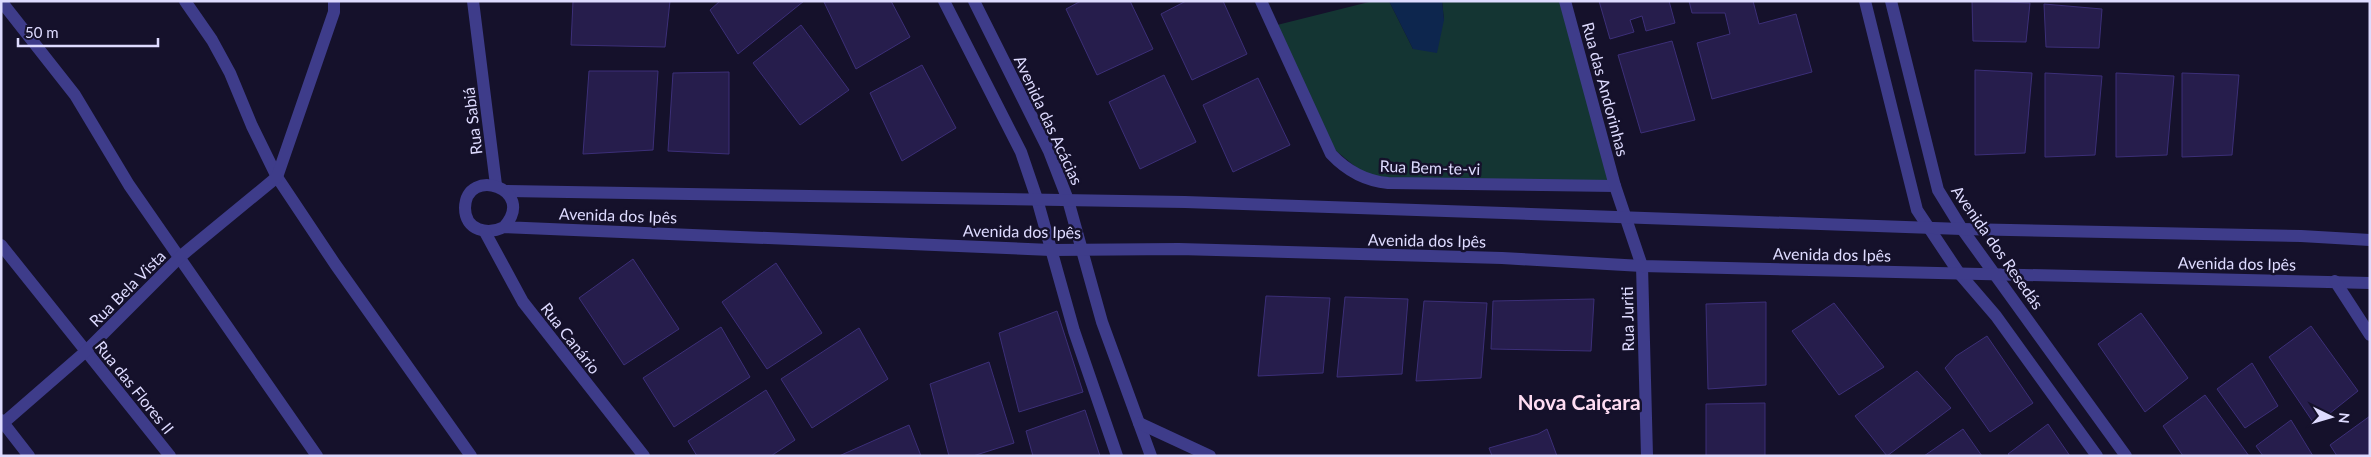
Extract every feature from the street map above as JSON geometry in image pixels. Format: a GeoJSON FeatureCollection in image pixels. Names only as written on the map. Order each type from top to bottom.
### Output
{"type":"FeatureCollection","features":[{"type":"Feature","properties":{"kind":"street"},"geometry":{"type":"LineString","coordinates":[[1,1],[75,95],[129,185],[181,256],[317,456]]}},
{"type":"Feature","properties":{"kind":"street"},"geometry":{"type":"LineString","coordinates":[[185,1],[212,40],[230,73],[252,126],[277,176],[335,264],[471,456]]}},
{"type":"Feature","properties":{"kind":"street"},"geometry":{"type":"LineString","coordinates":[[277,176],[334,12],[334,1]]}},
{"type":"Feature","properties":{"kind":"street","name":"Rua Sabiá"},"geometry":{"type":"LineString","coordinates":[[473,1],[501,188],[510,198],[512,213],[504,227]]}},
{"type":"Feature","properties":{"kind":"street"},"geometry":{"type":"LineString","coordinates":[[944,1],[1021,152],[1037,199],[1074,331],[1117,456]]}},
{"type":"Feature","properties":{"kind":"street","name":"Avenida das Acácias"},"geometry":{"type":"LineString","coordinates":[[974,1],[1049,151],[1068,200],[1102,322],[1151,456]]}},
{"type":"Feature","properties":{"kind":"street","name":"Rua Bem-te-vi"},"geometry":{"type":"LineString","coordinates":[[1261,1],[1330,154],[1340,164],[1364,178],[1388,183],[1615,186]]}},
{"type":"Feature","properties":{"kind":"street","name":"Rua das Andorinhas"},"geometry":{"type":"LineString","coordinates":[[1566,1],[1615,186]]}},
{"type":"Feature","properties":{"kind":"street"},"geometry":{"type":"LineString","coordinates":[[1865,1],[1918,210],[1959,273],[1996,316],[2097,456]]}},
{"type":"Feature","properties":{"kind":"street","name":"Avenida dos Resedás"},"geometry":{"type":"LineString","coordinates":[[1891,1],[1938,190],[1962,229],[2126,456]]}},
{"type":"Feature","properties":{"kind":"street","name":"Rua Bela Vista"},"geometry":{"type":"LineString","coordinates":[[2,423],[85,352],[181,256],[277,176]]}},
{"type":"Feature","properties":{"kind":"street","name":"Rua Juriti"},"geometry":{"type":"LineString","coordinates":[[1615,186],[1642,266],[1646,456]]}},
{"type":"Feature","properties":{"kind":"street","name":"Avenida dos Ipês"},"geometry":{"type":"LineString","coordinates":[[2370,240],[2301,236],[1962,229],[1928,226],[1504,212],[1037,199],[478,187],[471,192],[465,206],[465,213],[472,226],[485,232],[495,231],[504,227],[1051,250],[1179,249],[1502,258],[1642,266],[2370,283]]}},
{"type":"Feature","properties":{"kind":"street","name":"Rua Canário"},"geometry":{"type":"LineString","coordinates":[[485,232],[523,302],[644,456]]}},
{"type":"Feature","properties":{"kind":"street","name":"Rua das Flores II"},"geometry":{"type":"LineString","coordinates":[[1,244],[85,352],[170,456]]}},
{"type":"Feature","properties":{"kind":"street"},"geometry":{"type":"LineString","coordinates":[[2335,281],[2370,335]]}},
{"type":"Feature","properties":{"kind":"street"},"geometry":{"type":"LineString","coordinates":[[2,423],[28,456]]}},
{"type":"Feature","properties":{"kind":"street"},"geometry":{"type":"LineString","coordinates":[[1139,423],[1210,456]]}},
{"type":"Feature","properties":{"kind":"green space"},"geometry":{"type":"Polygon","coordinates":[[[1373,1],[1389,1],[1413,49],[1444,20],[1442,1],[1568,1],[1614,185],[1390,180],[1363,173],[1335,150],[1277,25],[1373,1]]]}},
{"type":"Feature","properties":{"kind":"water"},"geometry":{"type":"Polygon","coordinates":[[[1389,1],[1442,1],[1444,20],[1437,53],[1413,49],[1389,1]]]}},
{"type":"Feature","properties":{"kind":"building"},"geometry":{"type":"Polygon","coordinates":[[[573,1],[670,1],[665,47],[571,45],[573,1]]]}},
{"type":"Feature","properties":{"kind":"building"},"geometry":{"type":"Polygon","coordinates":[[[720,1],[804,1],[738,54],[710,10],[720,1]]]}},
{"type":"Feature","properties":{"kind":"building"},"geometry":{"type":"Polygon","coordinates":[[[891,1],[910,37],[856,69],[824,2],[891,1]]]}},
{"type":"Feature","properties":{"kind":"building"},"geometry":{"type":"Polygon","coordinates":[[[1081,1],[1130,1],[1153,49],[1097,75],[1066,9],[1081,1]]]}},
{"type":"Feature","properties":{"kind":"building"},"geometry":{"type":"Polygon","coordinates":[[[1186,1],[1223,1],[1247,54],[1192,80],[1161,14],[1186,1]]]}},
{"type":"Feature","properties":{"kind":"building"},"geometry":{"type":"Polygon","coordinates":[[[1599,1],[1669,1],[1675,23],[1646,31],[1642,16],[1630,20],[1634,32],[1610,39],[1599,1]]]}},
{"type":"Feature","properties":{"kind":"building"},"geometry":{"type":"Polygon","coordinates":[[[1689,1],[1753,1],[1759,24],[1796,14],[1812,72],[1712,99],[1697,43],[1730,34],[1725,13],[1692,13],[1689,1]]]}},
{"type":"Feature","properties":{"kind":"building"},"geometry":{"type":"Polygon","coordinates":[[[1972,1],[2030,3],[2026,42],[1973,41],[1972,1]]]}},
{"type":"Feature","properties":{"kind":"building"},"geometry":{"type":"Polygon","coordinates":[[[2044,4],[2102,9],[2099,48],[2046,47],[2044,4]]]}},
{"type":"Feature","properties":{"kind":"building"},"geometry":{"type":"Polygon","coordinates":[[[801,25],[849,90],[800,125],[753,63],[801,25]]]}},
{"type":"Feature","properties":{"kind":"building"},"geometry":{"type":"Polygon","coordinates":[[[1672,41],[1695,120],[1641,133],[1618,55],[1672,41]]]}},
{"type":"Feature","properties":{"kind":"building"},"geometry":{"type":"Polygon","coordinates":[[[922,65],[956,128],[902,161],[870,93],[922,65]]]}},
{"type":"Feature","properties":{"kind":"building"},"geometry":{"type":"Polygon","coordinates":[[[1975,70],[2032,73],[2025,153],[1975,155],[1975,70]]]}},
{"type":"Feature","properties":{"kind":"building"},"geometry":{"type":"Polygon","coordinates":[[[589,71],[658,71],[653,150],[583,154],[589,71]]]}},
{"type":"Feature","properties":{"kind":"building"},"geometry":{"type":"Polygon","coordinates":[[[729,72],[729,154],[668,151],[673,73],[729,72]]]}},
{"type":"Feature","properties":{"kind":"building"},"geometry":{"type":"Polygon","coordinates":[[[2045,73],[2102,76],[2095,155],[2045,157],[2045,73]]]}},
{"type":"Feature","properties":{"kind":"building"},"geometry":{"type":"Polygon","coordinates":[[[2116,73],[2174,76],[2167,155],[2116,157],[2116,73]]]}},
{"type":"Feature","properties":{"kind":"building"},"geometry":{"type":"Polygon","coordinates":[[[2182,73],[2239,75],[2232,155],[2182,157],[2182,73]]]}},
{"type":"Feature","properties":{"kind":"building"},"geometry":{"type":"Polygon","coordinates":[[[1164,75],[1196,142],[1140,169],[1109,102],[1164,75]]]}},
{"type":"Feature","properties":{"kind":"building"},"geometry":{"type":"Polygon","coordinates":[[[1258,78],[1290,145],[1233,172],[1203,105],[1258,78]]]}},
{"type":"Feature","properties":{"kind":"building"},"geometry":{"type":"Polygon","coordinates":[[[633,259],[679,329],[624,365],[579,298],[633,259]]]}},
{"type":"Feature","properties":{"kind":"building"},"geometry":{"type":"Polygon","coordinates":[[[776,263],[822,333],[767,369],[722,302],[776,263]]]}},
{"type":"Feature","properties":{"kind":"building"},"geometry":{"type":"Polygon","coordinates":[[[1266,296],[1330,298],[1323,373],[1258,376],[1266,296]]]}},
{"type":"Feature","properties":{"kind":"building"},"geometry":{"type":"Polygon","coordinates":[[[1345,297],[1408,299],[1402,374],[1337,377],[1345,297]]]}},
{"type":"Feature","properties":{"kind":"building"},"geometry":{"type":"Polygon","coordinates":[[[1594,299],[1591,351],[1491,349],[1493,301],[1594,299]]]}},
{"type":"Feature","properties":{"kind":"building"},"geometry":{"type":"Polygon","coordinates":[[[1424,301],[1487,303],[1481,378],[1416,381],[1424,301]]]}},
{"type":"Feature","properties":{"kind":"building"},"geometry":{"type":"Polygon","coordinates":[[[1766,302],[1766,385],[1708,389],[1706,304],[1766,302]]]}},
{"type":"Feature","properties":{"kind":"building"},"geometry":{"type":"Polygon","coordinates":[[[1834,303],[1884,367],[1839,395],[1792,331],[1834,303]]]}},
{"type":"Feature","properties":{"kind":"building"},"geometry":{"type":"Polygon","coordinates":[[[1057,311],[1083,392],[1019,412],[999,333],[1057,311]]]}},
{"type":"Feature","properties":{"kind":"building"},"geometry":{"type":"Polygon","coordinates":[[[2141,313],[2188,378],[2145,412],[2098,344],[2141,313]]]}},
{"type":"Feature","properties":{"kind":"building"},"geometry":{"type":"Polygon","coordinates":[[[2311,326],[2358,391],[2315,425],[2269,357],[2311,326]]]}},
{"type":"Feature","properties":{"kind":"building"},"geometry":{"type":"Polygon","coordinates":[[[721,327],[750,377],[674,427],[643,378],[721,327]]]}},
{"type":"Feature","properties":{"kind":"building"},"geometry":{"type":"Polygon","coordinates":[[[859,328],[888,379],[812,428],[781,379],[859,328]]]}},
{"type":"Feature","properties":{"kind":"building"},"geometry":{"type":"Polygon","coordinates":[[[1987,336],[2033,403],[1990,432],[1945,368],[1956,356],[1987,336]]]}},
{"type":"Feature","properties":{"kind":"building"},"geometry":{"type":"Polygon","coordinates":[[[989,362],[1014,443],[973,456],[949,456],[930,384],[989,362]]]}},
{"type":"Feature","properties":{"kind":"building"},"geometry":{"type":"Polygon","coordinates":[[[2252,363],[2278,406],[2245,428],[2217,389],[2252,363]]]}},
{"type":"Feature","properties":{"kind":"building"},"geometry":{"type":"Polygon","coordinates":[[[1917,371],[1951,408],[1887,456],[1855,416],[1917,371]]]}},
{"type":"Feature","properties":{"kind":"building"},"geometry":{"type":"Polygon","coordinates":[[[766,390],[795,440],[771,456],[697,456],[688,441],[766,390]]]}},
{"type":"Feature","properties":{"kind":"building"},"geometry":{"type":"Polygon","coordinates":[[[2205,395],[2249,456],[2183,456],[2163,426],[2205,395]]]}},
{"type":"Feature","properties":{"kind":"building"},"geometry":{"type":"Polygon","coordinates":[[[1765,403],[1765,456],[1706,456],[1706,404],[1765,403]]]}},
{"type":"Feature","properties":{"kind":"building"},"geometry":{"type":"Polygon","coordinates":[[[1085,410],[1100,456],[1033,456],[1026,431],[1085,410]]]}},
{"type":"Feature","properties":{"kind":"building"},"geometry":{"type":"Polygon","coordinates":[[[2370,416],[2370,456],[2337,456],[2330,445],[2370,416]]]}},
{"type":"Feature","properties":{"kind":"building"},"geometry":{"type":"Polygon","coordinates":[[[2291,420],[2313,456],[2263,456],[2256,446],[2291,420]]]}},
{"type":"Feature","properties":{"kind":"building"},"geometry":{"type":"Polygon","coordinates":[[[2048,424],[2070,456],[2010,456],[2008,454],[2048,424]]]}},
{"type":"Feature","properties":{"kind":"building"},"geometry":{"type":"Polygon","coordinates":[[[909,425],[921,456],[839,456],[909,425]]]}},
{"type":"Feature","properties":{"kind":"building"},"geometry":{"type":"Polygon","coordinates":[[[1547,429],[1557,456],[1492,456],[1489,448],[1538,434],[1547,429]]]}},
{"type":"Feature","properties":{"kind":"building"},"geometry":{"type":"Polygon","coordinates":[[[1963,429],[1982,456],[1924,456],[1963,429]]]}},
{"type":"Feature","properties":{"kind":"district","name":"Nova Caiçara"},"geometry":{"type":"Point","coordinates":[1579,401]}}]}
